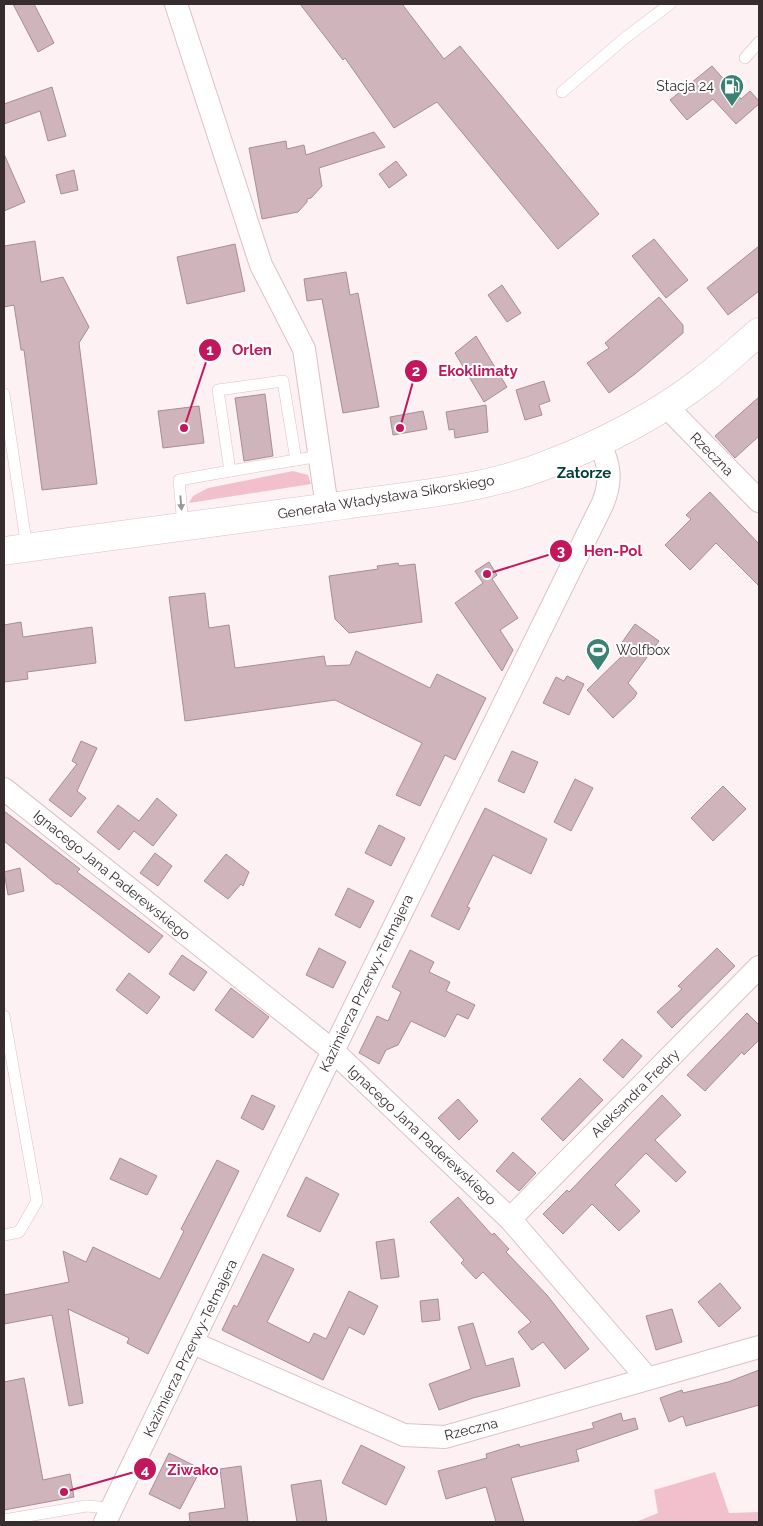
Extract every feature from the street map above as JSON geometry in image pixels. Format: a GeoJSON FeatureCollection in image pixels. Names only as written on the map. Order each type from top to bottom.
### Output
{"type":"FeatureCollection","features":[{"type":"Feature","properties":{"kind":"main road","name":"Generała Władysława Sikorskiego"},"geometry":{"type":"LineString","coordinates":[[15,549],[450,490],[500,479],[547,465],[599,443],[666,406],[705,379],[759,332]]}},
{"type":"Feature","properties":{"kind":"street"},"geometry":{"type":"LineString","coordinates":[[176,4],[261,265],[304,349],[327,507]]}},
{"type":"Feature","properties":{"kind":"street","name":"Rzeczna"},"geometry":{"type":"LineString","coordinates":[[666,406],[759,501]]}},
{"type":"Feature","properties":{"kind":"street","name":"Kazimierza Przerwy-Tetmajera"},"geometry":{"type":"LineString","coordinates":[[107,1518],[193,1343],[332,1051],[603,503],[611,477],[607,458],[599,443]]}},
{"type":"Feature","properties":{"kind":"street","name":"Ignacego Jana Paderewskiego"},"geometry":{"type":"LineString","coordinates":[[4,789],[332,1051],[510,1220],[648,1379]]}},
{"type":"Feature","properties":{"kind":"street","name":"Aleksandra Fredry"},"geometry":{"type":"LineString","coordinates":[[510,1220],[759,967]]}},
{"type":"Feature","properties":{"kind":"street","name":"Rzeczna"},"geometry":{"type":"LineString","coordinates":[[193,1343],[404,1436],[445,1437],[759,1347]]}},
{"type":"Feature","properties":{"kind":"lane"},"geometry":{"type":"LineString","coordinates":[[562,92],[625,38],[670,4]]}},
{"type":"Feature","properties":{"kind":"lane"},"geometry":{"type":"LineString","coordinates":[[744,58],[759,42]]}},
{"type":"Feature","properties":{"kind":"lane"},"geometry":{"type":"LineString","coordinates":[[230,471],[218,390],[282,381],[296,460]]}},
{"type":"Feature","properties":{"kind":"lane"},"geometry":{"type":"LineString","coordinates":[[4,394],[15,549]]}},
{"type":"Feature","properties":{"kind":"lane"},"geometry":{"type":"LineString","coordinates":[[183,526],[179,480],[320,456]]}},
{"type":"Feature","properties":{"kind":"lane"},"geometry":{"type":"LineString","coordinates":[[4,1016],[37,1201],[19,1232],[4,1234]]}},
{"type":"Feature","properties":{"kind":"lane"},"geometry":{"type":"LineString","coordinates":[[4,1520],[86,1506],[99,1507],[107,1518]]}},
{"type":"Feature","properties":{"kind":"shaded area"},"geometry":{"type":"Polygon","coordinates":[[[293,471],[308,475],[311,484],[189,503],[193,496],[208,488],[293,471]]]}},
{"type":"Feature","properties":{"kind":"shaded area"},"geometry":{"type":"Polygon","coordinates":[[[715,1472],[729,1513],[759,1512],[759,1522],[636,1522],[658,1513],[654,1490],[715,1472]]]}},
{"type":"Feature","properties":{"kind":"building"},"geometry":{"type":"Polygon","coordinates":[[[13,4],[34,4],[54,43],[38,52],[13,4]]]}},
{"type":"Feature","properties":{"kind":"building"},"geometry":{"type":"Polygon","coordinates":[[[300,4],[402,4],[444,59],[460,46],[599,214],[558,249],[437,102],[394,128],[345,58],[343,60],[300,4]]]}},
{"type":"Feature","properties":{"kind":"building"},"geometry":{"type":"Polygon","coordinates":[[[712,66],[741,99],[750,91],[759,101],[759,104],[736,124],[713,99],[687,120],[670,100],[712,66]]]}},
{"type":"Feature","properties":{"kind":"building"},"geometry":{"type":"Polygon","coordinates":[[[52,87],[66,136],[48,141],[40,111],[4,124],[4,104],[52,87]]]}},
{"type":"Feature","properties":{"kind":"building"},"geometry":{"type":"Polygon","coordinates":[[[374,132],[385,147],[319,168],[322,186],[311,198],[307,199],[307,202],[298,212],[262,219],[249,148],[286,141],[287,149],[304,145],[306,155],[374,132]]]}},
{"type":"Feature","properties":{"kind":"building"},"geometry":{"type":"Polygon","coordinates":[[[4,154],[25,202],[4,211],[4,154]]]}},
{"type":"Feature","properties":{"kind":"building"},"geometry":{"type":"Polygon","coordinates":[[[396,161],[407,175],[389,188],[379,174],[396,161]]]}},
{"type":"Feature","properties":{"kind":"building"},"geometry":{"type":"Polygon","coordinates":[[[74,170],[78,190],[61,194],[56,175],[74,170]]]}},
{"type":"Feature","properties":{"kind":"building"},"geometry":{"type":"Polygon","coordinates":[[[654,239],[688,280],[666,298],[632,256],[654,239]]]}},
{"type":"Feature","properties":{"kind":"building"},"geometry":{"type":"Polygon","coordinates":[[[35,241],[41,282],[63,277],[89,327],[79,343],[97,484],[42,490],[24,350],[21,350],[14,305],[4,307],[4,246],[35,241]]]}},
{"type":"Feature","properties":{"kind":"building"},"geometry":{"type":"Polygon","coordinates":[[[235,244],[245,291],[187,304],[177,257],[235,244]]]}},
{"type":"Feature","properties":{"kind":"building"},"geometry":{"type":"Polygon","coordinates":[[[759,246],[759,291],[728,315],[707,288],[759,246]]]}},
{"type":"Feature","properties":{"kind":"building"},"geometry":{"type":"Polygon","coordinates":[[[346,272],[350,295],[358,293],[379,407],[343,413],[322,299],[307,301],[304,279],[346,272]]]}},
{"type":"Feature","properties":{"kind":"building"},"geometry":{"type":"Polygon","coordinates":[[[502,285],[521,313],[507,322],[488,295],[502,285]]]}},
{"type":"Feature","properties":{"kind":"building"},"geometry":{"type":"Polygon","coordinates":[[[659,297],[683,325],[683,333],[635,374],[609,393],[587,363],[609,348],[605,343],[659,297]]]}},
{"type":"Feature","properties":{"kind":"building"},"geometry":{"type":"Polygon","coordinates":[[[476,336],[507,387],[484,402],[455,353],[476,336]]]}},
{"type":"Feature","properties":{"kind":"building"},"geometry":{"type":"Polygon","coordinates":[[[544,381],[550,401],[539,405],[542,415],[525,420],[516,390],[544,381]]]}},
{"type":"Feature","properties":{"kind":"building"},"geometry":{"type":"Polygon","coordinates":[[[265,394],[273,456],[244,461],[235,398],[265,394]]]}},
{"type":"Feature","properties":{"kind":"building"},"geometry":{"type":"Polygon","coordinates":[[[759,397],[759,436],[735,458],[715,436],[759,397]]]}},
{"type":"Feature","properties":{"kind":"building"},"geometry":{"type":"Polygon","coordinates":[[[486,405],[488,432],[455,438],[454,429],[449,430],[446,412],[486,405]]]}},
{"type":"Feature","properties":{"kind":"building"},"geometry":{"type":"Polygon","coordinates":[[[199,406],[204,443],[163,448],[158,411],[199,406]]]}},
{"type":"Feature","properties":{"kind":"building"},"geometry":{"type":"Polygon","coordinates":[[[423,411],[427,429],[393,435],[390,417],[423,411]]]}},
{"type":"Feature","properties":{"kind":"building"},"geometry":{"type":"Polygon","coordinates":[[[710,492],[759,544],[759,586],[716,543],[690,570],[665,545],[691,519],[686,515],[710,492]]]}},
{"type":"Feature","properties":{"kind":"building"},"geometry":{"type":"Polygon","coordinates":[[[489,562],[497,575],[492,579],[518,618],[500,630],[513,650],[502,671],[455,603],[483,583],[475,571],[489,562]]]}},
{"type":"Feature","properties":{"kind":"building"},"geometry":{"type":"Polygon","coordinates":[[[398,563],[399,566],[415,564],[422,622],[349,633],[335,619],[329,576],[378,569],[377,566],[398,563]]]}},
{"type":"Feature","properties":{"kind":"building"},"geometry":{"type":"Polygon","coordinates":[[[205,593],[209,628],[229,625],[235,668],[324,656],[326,666],[350,665],[356,651],[430,688],[437,674],[486,698],[455,760],[445,755],[420,806],[396,795],[422,743],[335,700],[185,721],[169,597],[205,593]]]}},
{"type":"Feature","properties":{"kind":"building"},"geometry":{"type":"Polygon","coordinates":[[[21,622],[23,637],[92,627],[96,663],[27,672],[28,679],[4,682],[4,625],[21,622]]]}},
{"type":"Feature","properties":{"kind":"building"},"geometry":{"type":"Polygon","coordinates":[[[635,624],[659,641],[628,683],[637,693],[613,718],[587,690],[625,653],[618,648],[635,624]]]}},
{"type":"Feature","properties":{"kind":"building"},"geometry":{"type":"Polygon","coordinates":[[[567,676],[584,684],[569,715],[543,703],[556,677],[564,681],[567,676]]]}},
{"type":"Feature","properties":{"kind":"building"},"geometry":{"type":"Polygon","coordinates":[[[81,741],[97,748],[77,791],[86,798],[71,817],[49,800],[77,764],[72,761],[81,741]]]}},
{"type":"Feature","properties":{"kind":"building"},"geometry":{"type":"Polygon","coordinates":[[[512,751],[538,762],[524,793],[498,781],[512,751]]]}},
{"type":"Feature","properties":{"kind":"building"},"geometry":{"type":"Polygon","coordinates":[[[575,779],[593,788],[571,831],[554,822],[575,779]]]}},
{"type":"Feature","properties":{"kind":"building"},"geometry":{"type":"Polygon","coordinates":[[[723,786],[746,809],[713,841],[691,818],[723,786]]]}},
{"type":"Feature","properties":{"kind":"building"},"geometry":{"type":"Polygon","coordinates":[[[157,798],[177,815],[153,846],[134,831],[119,850],[97,832],[118,805],[139,821],[157,798]]]}},
{"type":"Feature","properties":{"kind":"building"},"geometry":{"type":"Polygon","coordinates":[[[485,808],[547,839],[531,874],[493,855],[467,907],[470,908],[459,930],[431,916],[485,808]]]}},
{"type":"Feature","properties":{"kind":"building"},"geometry":{"type":"Polygon","coordinates":[[[4,811],[80,869],[77,872],[163,936],[149,953],[59,884],[56,884],[4,841],[4,811]]]}},
{"type":"Feature","properties":{"kind":"building"},"geometry":{"type":"Polygon","coordinates":[[[379,825],[405,838],[391,866],[365,853],[379,825]]]}},
{"type":"Feature","properties":{"kind":"building"},"geometry":{"type":"Polygon","coordinates":[[[155,853],[172,866],[158,886],[140,873],[155,853]]]}},
{"type":"Feature","properties":{"kind":"building"},"geometry":{"type":"Polygon","coordinates":[[[226,854],[249,872],[243,886],[241,884],[228,899],[204,881],[226,854]]]}},
{"type":"Feature","properties":{"kind":"building"},"geometry":{"type":"Polygon","coordinates":[[[20,868],[24,891],[8,895],[4,872],[20,868]]]}},
{"type":"Feature","properties":{"kind":"building"},"geometry":{"type":"Polygon","coordinates":[[[348,888],[374,901],[360,928],[335,915],[348,888]]]}},
{"type":"Feature","properties":{"kind":"building"},"geometry":{"type":"Polygon","coordinates":[[[319,948],[346,962],[333,988],[306,975],[319,948]]]}},
{"type":"Feature","properties":{"kind":"building"},"geometry":{"type":"Polygon","coordinates":[[[717,948],[735,966],[672,1028],[657,1012],[682,989],[678,986],[717,948]]]}},
{"type":"Feature","properties":{"kind":"building"},"geometry":{"type":"Polygon","coordinates":[[[410,950],[434,962],[429,972],[450,982],[446,991],[475,1005],[468,1019],[457,1014],[445,1037],[411,1021],[398,1045],[386,1050],[379,1064],[359,1053],[377,1016],[388,1021],[401,992],[392,987],[410,950]]]}},
{"type":"Feature","properties":{"kind":"building"},"geometry":{"type":"Polygon","coordinates":[[[182,955],[207,972],[194,991],[169,974],[182,955]]]}},
{"type":"Feature","properties":{"kind":"building"},"geometry":{"type":"Polygon","coordinates":[[[129,973],[160,997],[147,1014],[116,990],[129,973]]]}},
{"type":"Feature","properties":{"kind":"building"},"geometry":{"type":"Polygon","coordinates":[[[231,988],[269,1017],[253,1038],[215,1010],[231,988]]]}},
{"type":"Feature","properties":{"kind":"building"},"geometry":{"type":"Polygon","coordinates":[[[747,1013],[759,1025],[759,1040],[744,1055],[742,1052],[705,1091],[687,1075],[747,1013]]]}},
{"type":"Feature","properties":{"kind":"building"},"geometry":{"type":"Polygon","coordinates":[[[622,1039],[642,1056],[623,1078],[603,1060],[622,1039]]]}},
{"type":"Feature","properties":{"kind":"building"},"geometry":{"type":"Polygon","coordinates":[[[580,1078],[603,1100],[563,1141],[541,1119],[580,1078]]]}},
{"type":"Feature","properties":{"kind":"building"},"geometry":{"type":"Polygon","coordinates":[[[252,1095],[275,1106],[263,1130],[241,1118],[252,1095]]]}},
{"type":"Feature","properties":{"kind":"building"},"geometry":{"type":"Polygon","coordinates":[[[662,1095],[681,1115],[655,1140],[686,1172],[676,1182],[646,1153],[615,1185],[640,1211],[619,1231],[592,1204],[563,1234],[543,1214],[567,1190],[569,1192],[662,1095]]]}},
{"type":"Feature","properties":{"kind":"building"},"geometry":{"type":"Polygon","coordinates":[[[458,1099],[478,1121],[459,1140],[438,1118],[458,1099]]]}},
{"type":"Feature","properties":{"kind":"building"},"geometry":{"type":"Polygon","coordinates":[[[513,1152],[536,1173],[519,1191],[496,1171],[513,1152]]]}},
{"type":"Feature","properties":{"kind":"building"},"geometry":{"type":"Polygon","coordinates":[[[120,1158],[157,1176],[147,1195],[110,1179],[120,1158]]]}},
{"type":"Feature","properties":{"kind":"building"},"geometry":{"type":"Polygon","coordinates":[[[217,1160],[239,1171],[148,1354],[127,1343],[129,1338],[68,1309],[83,1403],[69,1406],[52,1315],[4,1324],[4,1295],[69,1282],[63,1251],[86,1262],[93,1247],[160,1279],[184,1231],[181,1229],[217,1160]]]}},
{"type":"Feature","properties":{"kind":"building"},"geometry":{"type":"Polygon","coordinates":[[[306,1177],[339,1194],[320,1232],[287,1216],[306,1177]]]}},
{"type":"Feature","properties":{"kind":"building"},"geometry":{"type":"Polygon","coordinates":[[[458,1197],[492,1235],[494,1233],[509,1249],[506,1252],[547,1295],[589,1349],[565,1369],[543,1342],[532,1350],[518,1332],[531,1322],[483,1272],[476,1279],[461,1263],[464,1260],[430,1222],[458,1197]]]}},
{"type":"Feature","properties":{"kind":"building"},"geometry":{"type":"Polygon","coordinates":[[[394,1239],[399,1277],[381,1279],[376,1242],[394,1239]]]}},
{"type":"Feature","properties":{"kind":"building"},"geometry":{"type":"Polygon","coordinates":[[[263,1254],[294,1269],[267,1322],[309,1343],[314,1333],[326,1339],[349,1291],[378,1306],[364,1335],[349,1327],[323,1380],[222,1330],[234,1305],[237,1307],[263,1254]]]}},
{"type":"Feature","properties":{"kind":"building"},"geometry":{"type":"Polygon","coordinates":[[[720,1283],[741,1308],[719,1327],[698,1302],[720,1283]]]}},
{"type":"Feature","properties":{"kind":"building"},"geometry":{"type":"Polygon","coordinates":[[[438,1299],[440,1320],[422,1322],[420,1301],[438,1299]]]}},
{"type":"Feature","properties":{"kind":"building"},"geometry":{"type":"Polygon","coordinates":[[[672,1309],[682,1342],[656,1350],[646,1316],[672,1309]]]}},
{"type":"Feature","properties":{"kind":"building"},"geometry":{"type":"Polygon","coordinates":[[[473,1323],[486,1366],[513,1358],[520,1386],[473,1398],[439,1410],[429,1384],[471,1369],[458,1327],[473,1323]]]}},
{"type":"Feature","properties":{"kind":"building"},"geometry":{"type":"Polygon","coordinates":[[[759,1370],[759,1405],[686,1426],[683,1416],[669,1422],[660,1398],[682,1390],[683,1393],[728,1382],[759,1370]]]}},
{"type":"Feature","properties":{"kind":"building"},"geometry":{"type":"Polygon","coordinates":[[[24,1378],[43,1480],[70,1474],[74,1497],[4,1510],[4,1382],[24,1378]]]}},
{"type":"Feature","properties":{"kind":"building"},"geometry":{"type":"Polygon","coordinates":[[[621,1413],[623,1421],[635,1418],[638,1429],[576,1450],[579,1461],[511,1478],[524,1522],[496,1522],[486,1487],[446,1499],[438,1471],[487,1458],[486,1454],[519,1444],[520,1447],[594,1428],[592,1423],[621,1413]]]}},
{"type":"Feature","properties":{"kind":"building"},"geometry":{"type":"Polygon","coordinates":[[[361,1445],[405,1467],[386,1505],[342,1483],[361,1445]]]}},
{"type":"Feature","properties":{"kind":"building"},"geometry":{"type":"Polygon","coordinates":[[[169,1453],[201,1469],[180,1509],[149,1494],[169,1453]]]}},
{"type":"Feature","properties":{"kind":"building"},"geometry":{"type":"Polygon","coordinates":[[[241,1466],[248,1522],[190,1522],[189,1513],[225,1508],[220,1469],[241,1466]]]}},
{"type":"Feature","properties":{"kind":"building"},"geometry":{"type":"Polygon","coordinates":[[[321,1480],[327,1522],[297,1522],[291,1485],[321,1480]]]}},
{"type":"Feature","properties":{"kind":"place","name":"Stacja 24"},"geometry":{"type":"Point","coordinates":[732,107]}},
{"type":"Feature","properties":{"kind":"place","name":"Orlen"},"geometry":{"type":"Point","coordinates":[184,428]}},
{"type":"Feature","properties":{"kind":"place","name":"Ekoklimaty"},"geometry":{"type":"Point","coordinates":[400,428]}},
{"type":"Feature","properties":{"kind":"place","name":"Hen-Pol"},"geometry":{"type":"Point","coordinates":[487,574]}},
{"type":"Feature","properties":{"kind":"place","name":"Wolfbox"},"geometry":{"type":"Point","coordinates":[598,671]}},
{"type":"Feature","properties":{"kind":"place","name":"Ziwako"},"geometry":{"type":"Point","coordinates":[64,1492]}},
{"type":"Feature","properties":{"kind":"district","name":"Zatorze"},"geometry":{"type":"Point","coordinates":[584,473]}}]}
